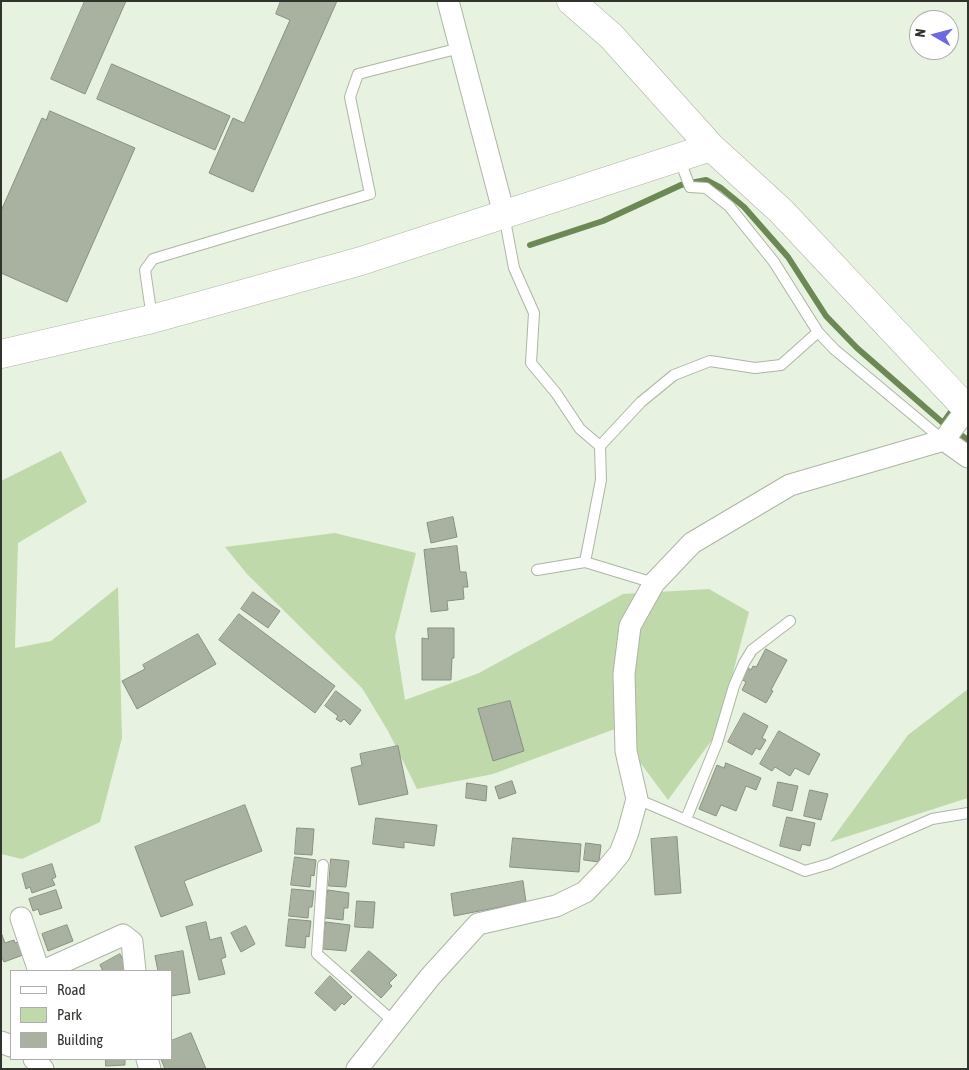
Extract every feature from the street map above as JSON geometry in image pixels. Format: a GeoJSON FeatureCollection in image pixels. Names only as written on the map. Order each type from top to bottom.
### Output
{"type":"FeatureCollection","features":[{"type":"Feature","properties":{"kind":"street"},"geometry":{"type":"LineString","coordinates":[[448,1],[504,214]]}},
{"type":"Feature","properties":{"kind":"street"},"geometry":{"type":"LineString","coordinates":[[571,1],[611,36],[711,147],[781,211],[936,377],[958,420],[968,456]]}},
{"type":"Feature","properties":{"kind":"street"},"geometry":{"type":"LineString","coordinates":[[1,354],[152,319],[361,261],[711,147]]}},
{"type":"Feature","properties":{"kind":"street"},"geometry":{"type":"LineString","coordinates":[[356,1069],[430,977],[478,924],[556,906],[584,892],[620,853],[637,799],[626,751],[624,674],[630,626],[654,583],[692,543],[790,484],[958,420]]}},
{"type":"Feature","properties":{"kind":"street"},"geometry":{"type":"LineString","coordinates":[[21,918],[41,970]]}},
{"type":"Feature","properties":{"kind":"street"},"geometry":{"type":"LineString","coordinates":[[43,970],[123,935],[132,942],[135,970]]}},
{"type":"Feature","properties":{"kind":"lane"},"geometry":{"type":"LineString","coordinates":[[152,319],[145,270],[153,258],[370,194],[350,97],[358,74],[460,48]]}},
{"type":"Feature","properties":{"kind":"lane"},"geometry":{"type":"LineString","coordinates":[[679,158],[690,187],[706,188],[728,206],[774,262],[818,332],[834,349],[958,420]]}},
{"type":"Feature","properties":{"kind":"lane"},"geometry":{"type":"LineString","coordinates":[[504,214],[514,268],[534,313],[532,363],[556,393],[580,429],[600,446]]}},
{"type":"Feature","properties":{"kind":"lane"},"geometry":{"type":"LineString","coordinates":[[585,562],[601,480],[600,446],[641,402],[674,375],[710,361],[755,368],[781,365],[818,332]]}},
{"type":"Feature","properties":{"kind":"lane"},"geometry":{"type":"LineString","coordinates":[[537,570],[585,562],[654,583]]}},
{"type":"Feature","properties":{"kind":"lane"},"geometry":{"type":"LineString","coordinates":[[686,819],[717,743],[734,686],[744,663],[752,650],[790,621]]}},
{"type":"Feature","properties":{"kind":"lane"},"geometry":{"type":"LineString","coordinates":[[637,799],[805,871],[829,864],[932,819],[968,814]]}},
{"type":"Feature","properties":{"kind":"lane"},"geometry":{"type":"LineString","coordinates":[[323,865],[317,954],[394,1022]]}},
{"type":"Feature","properties":{"kind":"green space"},"geometry":{"type":"Polygon","coordinates":[[[61,451],[87,502],[18,543],[15,648],[51,641],[118,587],[122,738],[100,822],[22,859],[1,854],[1,481],[61,451]]]}},
{"type":"Feature","properties":{"kind":"green space"},"geometry":{"type":"Polygon","coordinates":[[[335,533],[416,553],[395,636],[405,700],[479,673],[623,594],[709,589],[749,612],[717,733],[668,800],[615,729],[493,774],[417,789],[388,731],[362,688],[247,574],[225,547],[335,533]]]}},
{"type":"Feature","properties":{"kind":"green space"},"geometry":{"type":"Polygon","coordinates":[[[968,689],[968,798],[830,842],[908,735],[968,689]]]}},
{"type":"Feature","properties":{"kind":"building"},"geometry":{"type":"Polygon","coordinates":[[[85,1],[126,1],[85,94],[51,79],[85,1]]]}},
{"type":"Feature","properties":{"kind":"building"},"geometry":{"type":"Polygon","coordinates":[[[281,1],[337,1],[253,192],[209,173],[233,118],[244,123],[290,20],[276,14],[281,1]]]}},
{"type":"Feature","properties":{"kind":"building"},"geometry":{"type":"Polygon","coordinates":[[[112,64],[230,116],[215,150],[97,99],[112,64]]]}},
{"type":"Feature","properties":{"kind":"building"},"geometry":{"type":"Polygon","coordinates":[[[50,111],[135,148],[67,302],[1,273],[1,211],[42,118],[46,120],[50,111]]]}},
{"type":"Feature","properties":{"kind":"building"},"geometry":{"type":"Polygon","coordinates":[[[453,517],[457,537],[431,543],[427,523],[453,517]]]}},
{"type":"Feature","properties":{"kind":"building"},"geometry":{"type":"Polygon","coordinates":[[[457,546],[460,572],[466,572],[468,587],[463,587],[464,599],[447,601],[448,610],[431,612],[424,550],[457,546]]]}},
{"type":"Feature","properties":{"kind":"building"},"geometry":{"type":"Polygon","coordinates":[[[253,592],[280,611],[268,628],[241,609],[253,592]]]}},
{"type":"Feature","properties":{"kind":"building"},"geometry":{"type":"Polygon","coordinates":[[[239,614],[335,686],[315,713],[219,640],[239,614]]]}},
{"type":"Feature","properties":{"kind":"building"},"geometry":{"type":"Polygon","coordinates":[[[428,628],[454,628],[454,658],[452,658],[451,680],[422,680],[422,638],[428,639],[428,628]]]}},
{"type":"Feature","properties":{"kind":"building"},"geometry":{"type":"Polygon","coordinates":[[[198,634],[216,664],[137,709],[122,681],[145,669],[143,665],[198,634]]]}},
{"type":"Feature","properties":{"kind":"building"},"geometry":{"type":"Polygon","coordinates":[[[766,649],[787,660],[766,703],[742,690],[746,682],[741,679],[748,668],[751,670],[753,666],[756,667],[766,649]]]}},
{"type":"Feature","properties":{"kind":"building"},"geometry":{"type":"Polygon","coordinates":[[[336,691],[361,710],[350,725],[344,719],[341,722],[336,719],[338,716],[325,706],[336,691]]]}},
{"type":"Feature","properties":{"kind":"building"},"geometry":{"type":"Polygon","coordinates":[[[510,701],[524,751],[493,761],[478,709],[510,701]]]}},
{"type":"Feature","properties":{"kind":"building"},"geometry":{"type":"Polygon","coordinates":[[[744,713],[768,726],[762,738],[766,740],[760,750],[756,748],[752,755],[728,742],[744,713]]]}},
{"type":"Feature","properties":{"kind":"building"},"geometry":{"type":"Polygon","coordinates":[[[779,731],[820,754],[809,775],[795,768],[790,776],[775,767],[772,771],[760,764],[779,731]]]}},
{"type":"Feature","properties":{"kind":"building"},"geometry":{"type":"Polygon","coordinates":[[[398,746],[408,794],[359,805],[351,768],[362,765],[360,754],[398,746]]]}},
{"type":"Feature","properties":{"kind":"building"},"geometry":{"type":"Polygon","coordinates":[[[726,763],[761,778],[756,790],[746,786],[736,811],[721,805],[716,816],[699,809],[717,765],[724,768],[726,763]]]}},
{"type":"Feature","properties":{"kind":"building"},"geometry":{"type":"Polygon","coordinates":[[[512,781],[516,793],[499,799],[495,787],[512,781]]]}},
{"type":"Feature","properties":{"kind":"building"},"geometry":{"type":"Polygon","coordinates":[[[778,782],[798,786],[792,811],[773,806],[778,782]]]}},
{"type":"Feature","properties":{"kind":"building"},"geometry":{"type":"Polygon","coordinates":[[[467,783],[487,786],[486,801],[466,798],[467,783]]]}},
{"type":"Feature","properties":{"kind":"building"},"geometry":{"type":"Polygon","coordinates":[[[810,790],[828,794],[821,820],[804,816],[810,790]]]}},
{"type":"Feature","properties":{"kind":"building"},"geometry":{"type":"Polygon","coordinates":[[[245,805],[262,851],[184,881],[193,905],[161,917],[135,847],[245,805]]]}},
{"type":"Feature","properties":{"kind":"building"},"geometry":{"type":"Polygon","coordinates":[[[787,817],[815,823],[810,846],[802,844],[800,851],[780,846],[787,817]]]}},
{"type":"Feature","properties":{"kind":"building"},"geometry":{"type":"Polygon","coordinates":[[[376,818],[437,825],[434,846],[404,842],[404,848],[373,844],[376,818]]]}},
{"type":"Feature","properties":{"kind":"building"},"geometry":{"type":"Polygon","coordinates":[[[297,828],[314,829],[312,855],[295,854],[297,828]]]}},
{"type":"Feature","properties":{"kind":"building"},"geometry":{"type":"Polygon","coordinates":[[[677,837],[681,893],[655,895],[651,839],[677,837]]]}},
{"type":"Feature","properties":{"kind":"building"},"geometry":{"type":"Polygon","coordinates":[[[513,838],[581,844],[579,872],[510,867],[513,838]]]}},
{"type":"Feature","properties":{"kind":"building"},"geometry":{"type":"Polygon","coordinates":[[[586,843],[601,845],[599,862],[584,860],[586,843]]]}},
{"type":"Feature","properties":{"kind":"building"},"geometry":{"type":"Polygon","coordinates":[[[295,857],[316,860],[314,876],[311,875],[310,887],[291,885],[295,857]]]}},
{"type":"Feature","properties":{"kind":"building"},"geometry":{"type":"Polygon","coordinates":[[[331,859],[349,861],[346,887],[329,886],[331,859]]]}},
{"type":"Feature","properties":{"kind":"building"},"geometry":{"type":"Polygon","coordinates":[[[52,864],[56,877],[52,879],[55,885],[32,893],[30,887],[26,889],[22,874],[52,864]]]}},
{"type":"Feature","properties":{"kind":"building"},"geometry":{"type":"Polygon","coordinates":[[[523,881],[526,902],[454,916],[451,894],[523,881]]]}},
{"type":"Feature","properties":{"kind":"building"},"geometry":{"type":"Polygon","coordinates":[[[292,889],[314,891],[312,907],[309,907],[308,918],[289,916],[292,889]]]}},
{"type":"Feature","properties":{"kind":"building"},"geometry":{"type":"Polygon","coordinates":[[[56,890],[62,908],[40,915],[38,909],[33,911],[29,899],[56,890]]]}},
{"type":"Feature","properties":{"kind":"building"},"geometry":{"type":"Polygon","coordinates":[[[328,890],[349,893],[348,908],[344,908],[343,920],[325,918],[328,890]]]}},
{"type":"Feature","properties":{"kind":"building"},"geometry":{"type":"Polygon","coordinates":[[[357,901],[375,902],[373,928],[355,927],[357,901]]]}},
{"type":"Feature","properties":{"kind":"building"},"geometry":{"type":"Polygon","coordinates":[[[289,919],[311,921],[309,937],[306,936],[305,948],[286,946],[289,919]]]}},
{"type":"Feature","properties":{"kind":"building"},"geometry":{"type":"Polygon","coordinates":[[[206,922],[210,940],[221,937],[226,957],[221,959],[225,974],[199,980],[186,927],[206,922]]]}},
{"type":"Feature","properties":{"kind":"building"},"geometry":{"type":"Polygon","coordinates":[[[326,922],[350,925],[346,951],[323,949],[326,922]]]}},
{"type":"Feature","properties":{"kind":"building"},"geometry":{"type":"Polygon","coordinates":[[[67,925],[73,941],[48,951],[42,934],[67,925]]]}},
{"type":"Feature","properties":{"kind":"building"},"geometry":{"type":"Polygon","coordinates":[[[246,926],[255,944],[241,952],[231,933],[246,926]]]}},
{"type":"Feature","properties":{"kind":"building"},"geometry":{"type":"Polygon","coordinates":[[[2,935],[5,943],[14,940],[15,943],[18,942],[23,955],[4,962],[1,956],[2,935]]]}},
{"type":"Feature","properties":{"kind":"building"},"geometry":{"type":"Polygon","coordinates":[[[183,951],[190,993],[172,996],[172,970],[158,970],[155,956],[183,951]]]}},
{"type":"Feature","properties":{"kind":"building"},"geometry":{"type":"Polygon","coordinates":[[[369,951],[397,975],[389,983],[392,986],[381,998],[351,971],[369,951]]]}},
{"type":"Feature","properties":{"kind":"building"},"geometry":{"type":"Polygon","coordinates":[[[120,954],[126,966],[123,967],[124,970],[102,970],[100,965],[120,954]]]}},
{"type":"Feature","properties":{"kind":"building"},"geometry":{"type":"Polygon","coordinates":[[[330,976],[352,997],[344,1005],[342,1003],[335,1011],[315,993],[330,976]]]}},
{"type":"Feature","properties":{"kind":"building"},"geometry":{"type":"Polygon","coordinates":[[[191,1033],[206,1069],[165,1069],[161,1060],[172,1060],[172,1041],[191,1033]]]}},
{"type":"Feature","properties":{"kind":"building"},"geometry":{"type":"Polygon","coordinates":[[[106,1060],[125,1060],[125,1065],[106,1066],[106,1060]]]}},
{"type":"Feature","properties":{"kind":"waterway"},"geometry":{"type":"LineString","coordinates":[[530,245],[603,221],[681,185],[706,180],[721,188],[744,207],[788,257],[826,316],[857,348],[943,423],[968,440]]}},
{"type":"Feature","properties":{"kind":"waterway"},"geometry":{"type":"LineString","coordinates":[[943,423],[955,406]]}}]}
